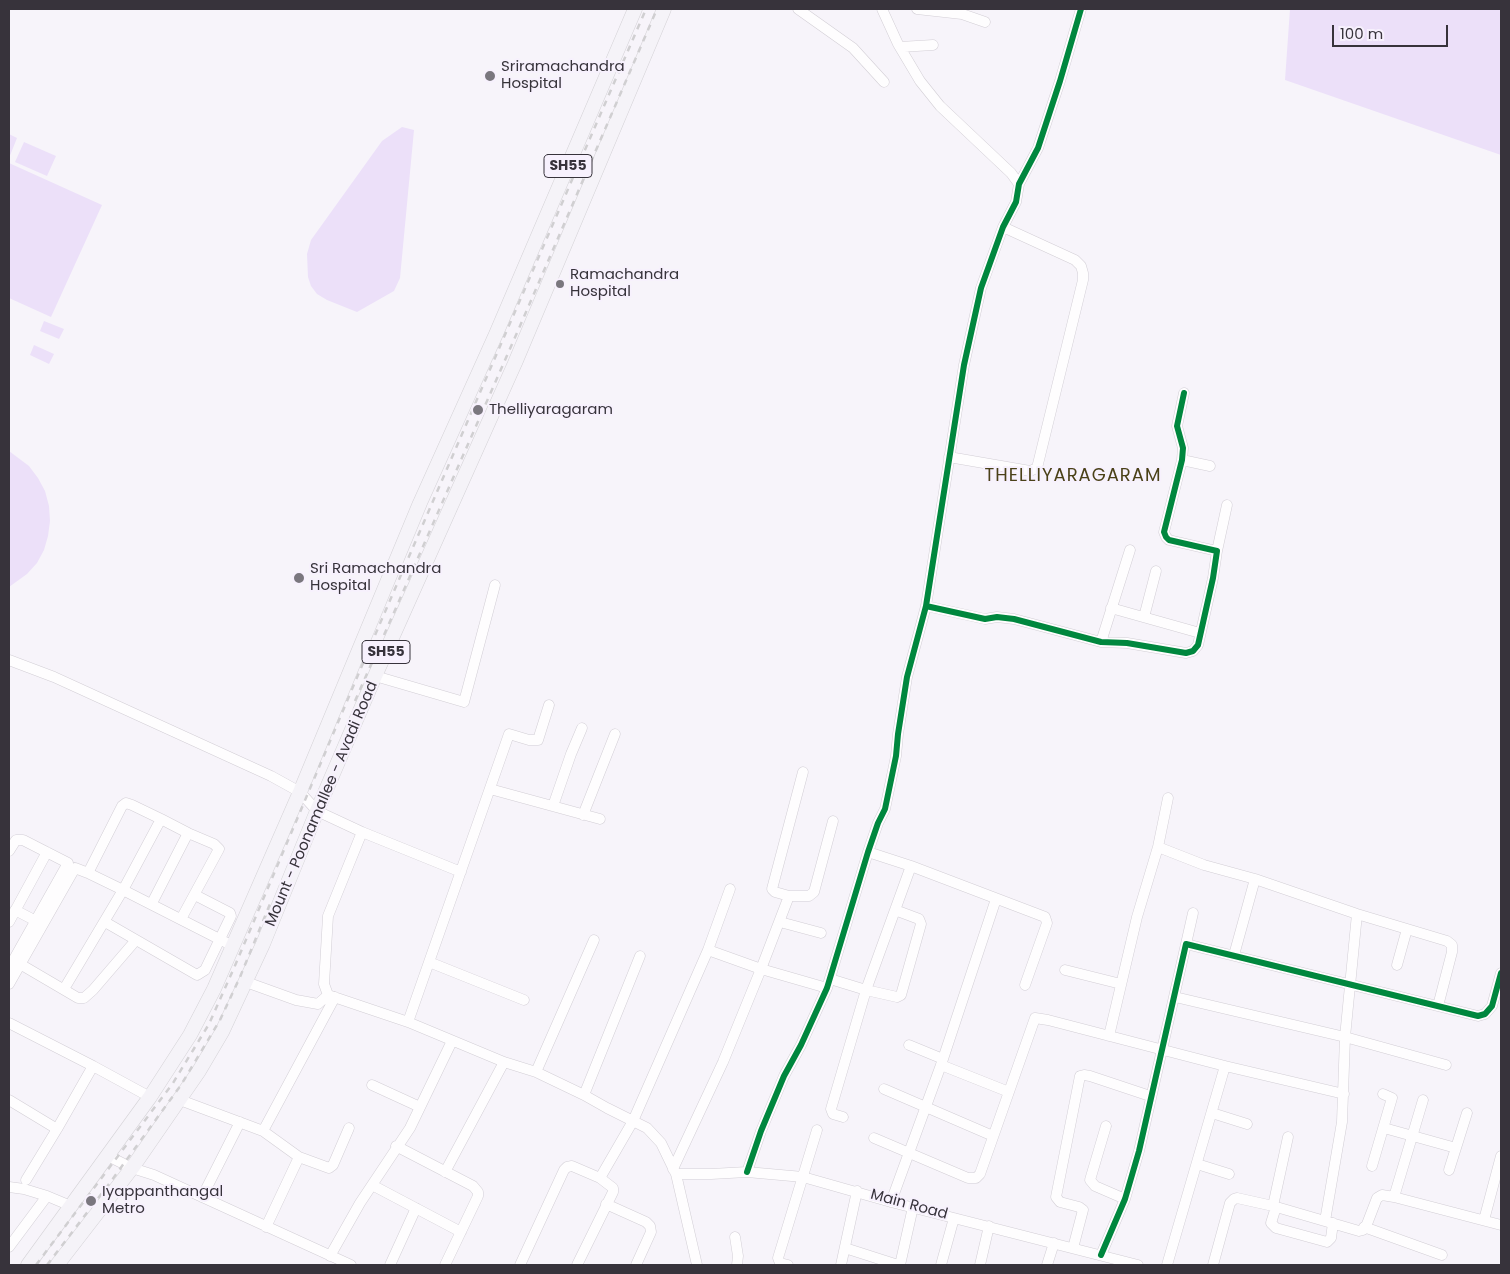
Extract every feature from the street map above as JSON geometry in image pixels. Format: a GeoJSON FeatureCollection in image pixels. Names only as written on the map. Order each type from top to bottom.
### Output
{"type":"FeatureCollection","features":[{"type":"Feature","properties":{"kind":"main road","name":"Mount - Poonamallee - Avadi Road"},"geometry":{"type":"LineString","coordinates":[[28,1265],[150,1097],[190,1035],[233,946],[300,792],[420,503],[498,329],[636,9]]}},
{"type":"Feature","properties":{"kind":"main road","name":"Mount - Poonamallee - Avadi Road"},"geometry":{"type":"LineString","coordinates":[[56,1265],[132,1168],[180,1100],[222,1032],[246,982],[375,676],[515,363],[664,9]]}},
{"type":"Feature","properties":{"kind":"street"},"geometry":{"type":"LineString","coordinates":[[798,9],[853,48],[884,82]]}},
{"type":"Feature","properties":{"kind":"street"},"geometry":{"type":"LineString","coordinates":[[882,9],[900,48],[920,81],[940,106],[1011,173],[1019,184]]}},
{"type":"Feature","properties":{"kind":"street"},"geometry":{"type":"LineString","coordinates":[[917,9],[962,14],[985,22]]}},
{"type":"Feature","properties":{"kind":"street"},"geometry":{"type":"LineString","coordinates":[[747,1172],[761,1131],[784,1076],[808,1030],[828,983],[868,852],[889,792],[905,689],[926,606],[964,365],[979,297],[1003,227],[1016,202],[1019,184],[1038,148],[1082,9]]}},
{"type":"Feature","properties":{"kind":"street"},"geometry":{"type":"LineString","coordinates":[[900,48],[933,45]]}},
{"type":"Feature","properties":{"kind":"street"},"geometry":{"type":"LineString","coordinates":[[949,457],[1030,471],[1037,468],[1084,273],[1081,266],[1075,260],[1003,227]]}},
{"type":"Feature","properties":{"kind":"street"},"geometry":{"type":"LineString","coordinates":[[1184,393],[1177,426],[1183,448],[1182,460],[1164,532],[1166,537],[1172,541],[1217,551]]}},
{"type":"Feature","properties":{"kind":"street"},"geometry":{"type":"LineString","coordinates":[[1182,460],[1210,466]]}},
{"type":"Feature","properties":{"kind":"street"},"geometry":{"type":"LineString","coordinates":[[926,606],[985,619],[996,617],[1014,619],[1101,642],[1127,643],[1186,653],[1196,648],[1214,578],[1217,551],[1227,505]]}},
{"type":"Feature","properties":{"kind":"street"},"geometry":{"type":"LineString","coordinates":[[1101,642],[1130,550]]}},
{"type":"Feature","properties":{"kind":"street"},"geometry":{"type":"LineString","coordinates":[[1144,617],[1156,571]]}},
{"type":"Feature","properties":{"kind":"street"},"geometry":{"type":"LineString","coordinates":[[375,676],[464,702],[495,585]]}},
{"type":"Feature","properties":{"kind":"street"},"geometry":{"type":"LineString","coordinates":[[1111,608],[1200,633]]}},
{"type":"Feature","properties":{"kind":"street"},"geometry":{"type":"LineString","coordinates":[[9,660],[54,677],[271,776],[300,792],[317,811],[362,832],[462,872]]}},
{"type":"Feature","properties":{"kind":"street"},"geometry":{"type":"LineString","coordinates":[[408,1022],[509,734],[529,740],[538,740],[549,705]]}},
{"type":"Feature","properties":{"kind":"street"},"geometry":{"type":"LineString","coordinates":[[553,806],[582,728]]}},
{"type":"Feature","properties":{"kind":"street"},"geometry":{"type":"LineString","coordinates":[[583,815],[614,734]]}},
{"type":"Feature","properties":{"kind":"street"},"geometry":{"type":"LineString","coordinates":[[803,772],[772,887],[773,891],[789,896],[809,896],[814,892],[833,821]]}},
{"type":"Feature","properties":{"kind":"street"},"geometry":{"type":"LineString","coordinates":[[490,789],[600,819]]}},
{"type":"Feature","properties":{"kind":"street"},"geometry":{"type":"LineString","coordinates":[[1109,1036],[1146,883],[1158,847],[1168,798]]}},
{"type":"Feature","properties":{"kind":"street"},"geometry":{"type":"LineString","coordinates":[[88,873],[122,806],[126,803],[214,844],[219,849],[181,919]]}},
{"type":"Feature","properties":{"kind":"street"},"geometry":{"type":"LineString","coordinates":[[64,989],[105,922],[161,819]]}},
{"type":"Feature","properties":{"kind":"street"},"geometry":{"type":"LineString","coordinates":[[362,832],[328,916],[324,984],[332,996],[408,1022],[504,1062],[536,1072],[647,1128],[661,1143],[675,1172],[697,1265]]}},
{"type":"Feature","properties":{"kind":"street"},"geometry":{"type":"LineString","coordinates":[[152,904],[188,833]]}},
{"type":"Feature","properties":{"kind":"street"},"geometry":{"type":"LineString","coordinates":[[9,851],[16,840],[19,839],[68,863],[9,968]]}},
{"type":"Feature","properties":{"kind":"street"},"geometry":{"type":"LineString","coordinates":[[1158,847],[1204,864],[1447,942],[1452,945],[1452,952],[1438,1006]]}},
{"type":"Feature","properties":{"kind":"street"},"geometry":{"type":"LineString","coordinates":[[9,922],[47,852]]}},
{"type":"Feature","properties":{"kind":"street"},"geometry":{"type":"LineString","coordinates":[[868,852],[1043,915],[1047,919],[1025,985]]}},
{"type":"Feature","properties":{"kind":"street"},"geometry":{"type":"LineString","coordinates":[[843,1117],[833,1114],[831,1109],[866,990],[911,866]]}},
{"type":"Feature","properties":{"kind":"street"},"geometry":{"type":"LineString","coordinates":[[9,984],[75,868],[152,904],[233,946]]}},
{"type":"Feature","properties":{"kind":"street"},"geometry":{"type":"LineString","coordinates":[[1234,955],[1255,879]]}},
{"type":"Feature","properties":{"kind":"street"},"geometry":{"type":"LineString","coordinates":[[600,1178],[633,1121],[708,950],[730,889]]}},
{"type":"Feature","properties":{"kind":"street"},"geometry":{"type":"LineString","coordinates":[[105,922],[197,975],[205,970],[230,919],[230,912],[195,895]]}},
{"type":"Feature","properties":{"kind":"street"},"geometry":{"type":"LineString","coordinates":[[675,1172],[761,969],[789,896]]}},
{"type":"Feature","properties":{"kind":"street"},"geometry":{"type":"LineString","coordinates":[[891,1202],[942,1062],[996,899]]}},
{"type":"Feature","properties":{"kind":"street"},"geometry":{"type":"LineString","coordinates":[[15,910],[36,921]]}},
{"type":"Feature","properties":{"kind":"street"},"geometry":{"type":"LineString","coordinates":[[708,950],[761,969],[897,997],[902,992],[921,922],[916,917],[895,910]]}},
{"type":"Feature","properties":{"kind":"street"},"geometry":{"type":"LineString","coordinates":[[1101,1255],[1125,1199],[1139,1151],[1193,913]]}},
{"type":"Feature","properties":{"kind":"street"},"geometry":{"type":"LineString","coordinates":[[1288,1137],[1272,1223],[1276,1228],[1327,1242],[1331,1238],[1329,1222],[1342,1122],[1345,1037],[1357,914]]}},
{"type":"Feature","properties":{"kind":"street"},"geometry":{"type":"LineString","coordinates":[[780,922],[821,933]]}},
{"type":"Feature","properties":{"kind":"street"},"geometry":{"type":"LineString","coordinates":[[1397,965],[1408,929]]}},
{"type":"Feature","properties":{"kind":"street"},"geometry":{"type":"LineString","coordinates":[[20,964],[78,998],[84,998],[136,940]]}},
{"type":"Feature","properties":{"kind":"street"},"geometry":{"type":"LineString","coordinates":[[536,1072],[594,940]]}},
{"type":"Feature","properties":{"kind":"street"},"geometry":{"type":"LineString","coordinates":[[1186,944],[1478,1016],[1485,1014],[1492,1006],[1501,973]]}},
{"type":"Feature","properties":{"kind":"street"},"geometry":{"type":"LineString","coordinates":[[584,1095],[640,956]]}},
{"type":"Feature","properties":{"kind":"street"},"geometry":{"type":"LineString","coordinates":[[429,962],[524,1000]]}},
{"type":"Feature","properties":{"kind":"street"},"geometry":{"type":"LineString","coordinates":[[1065,970],[1121,984]]}},
{"type":"Feature","properties":{"kind":"street"},"geometry":{"type":"LineString","coordinates":[[246,982],[296,1000],[311,1003],[318,1004],[332,996]]}},
{"type":"Feature","properties":{"kind":"street"},"geometry":{"type":"LineString","coordinates":[[263,1131],[332,996]]}},
{"type":"Feature","properties":{"kind":"street"},"geometry":{"type":"LineString","coordinates":[[1175,997],[1345,1037],[1446,1065]]}},
{"type":"Feature","properties":{"kind":"street"},"geometry":{"type":"LineString","coordinates":[[874,1138],[972,1179],[976,1178],[980,1174],[1035,1018],[1344,1094]]}},
{"type":"Feature","properties":{"kind":"street"},"geometry":{"type":"LineString","coordinates":[[9,1023],[150,1097]]}},
{"type":"Feature","properties":{"kind":"street"},"geometry":{"type":"LineString","coordinates":[[330,1256],[360,1203],[396,1146],[410,1128],[452,1041]]}},
{"type":"Feature","properties":{"kind":"street"},"geometry":{"type":"LineString","coordinates":[[909,1045],[1009,1092]]}},
{"type":"Feature","properties":{"kind":"street"},"geometry":{"type":"LineString","coordinates":[[445,1172],[504,1062]]}},
{"type":"Feature","properties":{"kind":"street"},"geometry":{"type":"LineString","coordinates":[[26,1180],[93,1066]]}},
{"type":"Feature","properties":{"kind":"street"},"geometry":{"type":"LineString","coordinates":[[1167,1265],[1225,1066]]}},
{"type":"Feature","properties":{"kind":"street"},"geometry":{"type":"LineString","coordinates":[[1074,1248],[1083,1210],[1079,1207],[1060,1202],[1056,1197],[1080,1076],[1084,1074],[1150,1096]]}},
{"type":"Feature","properties":{"kind":"street"},"geometry":{"type":"LineString","coordinates":[[372,1085],[420,1107]]}},
{"type":"Feature","properties":{"kind":"street"},"geometry":{"type":"LineString","coordinates":[[884,1088],[993,1136]]}},
{"type":"Feature","properties":{"kind":"street"},"geometry":{"type":"LineString","coordinates":[[1372,1166],[1392,1098],[1383,1094]]}},
{"type":"Feature","properties":{"kind":"street"},"geometry":{"type":"LineString","coordinates":[[9,1100],[57,1128]]}},
{"type":"Feature","properties":{"kind":"street"},"geometry":{"type":"LineString","coordinates":[[180,1100],[263,1131],[299,1157],[327,1168],[331,1168],[349,1128]]}},
{"type":"Feature","properties":{"kind":"street"},"geometry":{"type":"LineString","coordinates":[[1394,1197],[1423,1100]]}},
{"type":"Feature","properties":{"kind":"street"},"geometry":{"type":"LineString","coordinates":[[1212,1113],[1247,1124]]}},
{"type":"Feature","properties":{"kind":"street"},"geometry":{"type":"LineString","coordinates":[[1449,1170],[1467,1113]]}},
{"type":"Feature","properties":{"kind":"street"},"geometry":{"type":"LineString","coordinates":[[202,1197],[240,1122]]}},
{"type":"Feature","properties":{"kind":"street"},"geometry":{"type":"LineString","coordinates":[[1106,1126],[1090,1180],[1095,1186],[1125,1199]]}},
{"type":"Feature","properties":{"kind":"street"},"geometry":{"type":"LineString","coordinates":[[1384,1128],[1456,1148]]}},
{"type":"Feature","properties":{"kind":"street"},"geometry":{"type":"LineString","coordinates":[[788,1265],[780,1263],[778,1258],[817,1130]]}},
{"type":"Feature","properties":{"kind":"street"},"geometry":{"type":"LineString","coordinates":[[396,1146],[473,1186],[478,1192],[478,1196],[445,1265]]}},
{"type":"Feature","properties":{"kind":"street"},"geometry":{"type":"LineString","coordinates":[[108,1156],[351,1265]]}},
{"type":"Feature","properties":{"kind":"street"},"geometry":{"type":"LineString","coordinates":[[1484,1220],[1501,1156]]}},
{"type":"Feature","properties":{"kind":"street"},"geometry":{"type":"LineString","coordinates":[[266,1227],[299,1157]]}},
{"type":"Feature","properties":{"kind":"street"},"geometry":{"type":"LineString","coordinates":[[1197,1164],[1229,1174]]}},
{"type":"Feature","properties":{"kind":"street"},"geometry":{"type":"LineString","coordinates":[[520,1265],[564,1170],[572,1166],[600,1178],[612,1188],[613,1192],[578,1265]]}},
{"type":"Feature","properties":{"kind":"street","name":"Main Road"},"geometry":{"type":"LineString","coordinates":[[675,1172],[711,1174],[747,1172],[803,1177],[891,1202],[1138,1265]]}},
{"type":"Feature","properties":{"kind":"street"},"geometry":{"type":"LineString","coordinates":[[372,1185],[461,1232]]}},
{"type":"Feature","properties":{"kind":"street"},"geometry":{"type":"LineString","coordinates":[[9,1187],[24,1189],[47,1196],[71,1206]]}},
{"type":"Feature","properties":{"kind":"street"},"geometry":{"type":"LineString","coordinates":[[841,1265],[857,1191]]}},
{"type":"Feature","properties":{"kind":"street"},"geometry":{"type":"LineString","coordinates":[[1213,1265],[1230,1203],[1234,1199],[1274,1206],[1359,1231],[1364,1227],[1377,1198],[1382,1195],[1501,1225]]}},
{"type":"Feature","properties":{"kind":"street"},"geometry":{"type":"LineString","coordinates":[[9,1247],[47,1196]]}},
{"type":"Feature","properties":{"kind":"street"},"geometry":{"type":"LineString","coordinates":[[606,1204],[646,1222],[650,1226],[651,1232],[636,1265]]}},
{"type":"Feature","properties":{"kind":"street"},"geometry":{"type":"LineString","coordinates":[[844,1248],[899,1265],[913,1207]]}},
{"type":"Feature","properties":{"kind":"street"},"geometry":{"type":"LineString","coordinates":[[390,1265],[416,1208]]}},
{"type":"Feature","properties":{"kind":"street"},"geometry":{"type":"LineString","coordinates":[[941,1265],[954,1218]]}},
{"type":"Feature","properties":{"kind":"street"},"geometry":{"type":"LineString","coordinates":[[980,1265],[989,1226]]}},
{"type":"Feature","properties":{"kind":"street"},"geometry":{"type":"LineString","coordinates":[[1364,1227],[1442,1255]]}},
{"type":"Feature","properties":{"kind":"street"},"geometry":{"type":"LineString","coordinates":[[735,1237],[738,1256],[737,1265]]}},
{"type":"Feature","properties":{"kind":"street"},"geometry":{"type":"LineString","coordinates":[[1047,1265],[1054,1243]]}},
{"type":"Feature","properties":{"kind":"shaded area"},"geometry":{"type":"Polygon","coordinates":[[[1290,9],[1501,9],[1501,155],[1285,80],[1290,9]]]}},
{"type":"Feature","properties":{"kind":"shaded area"},"geometry":{"type":"Polygon","coordinates":[[[402,127],[414,130],[400,278],[394,291],[357,312],[317,294],[311,286],[308,277],[307,254],[311,240],[382,141],[402,127]]]}},
{"type":"Feature","properties":{"kind":"shaded area"},"geometry":{"type":"Polygon","coordinates":[[[9,134],[17,138],[9,158],[9,134]]]}},
{"type":"Feature","properties":{"kind":"shaded area"},"geometry":{"type":"Polygon","coordinates":[[[24,142],[56,156],[47,176],[15,162],[24,142]]]}},
{"type":"Feature","properties":{"kind":"shaded area"},"geometry":{"type":"Polygon","coordinates":[[[9,163],[102,205],[51,317],[9,298],[9,163]]]}},
{"type":"Feature","properties":{"kind":"shaded area"},"geometry":{"type":"Polygon","coordinates":[[[44,321],[64,329],[59,339],[40,331],[44,321]]]}},
{"type":"Feature","properties":{"kind":"shaded area"},"geometry":{"type":"Polygon","coordinates":[[[34,345],[54,354],[49,364],[30,355],[34,345]]]}},
{"type":"Feature","properties":{"kind":"shaded area"},"geometry":{"type":"Polygon","coordinates":[[[9,451],[29,466],[38,478],[45,491],[50,521],[44,550],[37,563],[27,574],[9,587],[9,451]]]}},
{"type":"Feature","properties":{"kind":"railway"},"geometry":{"type":"LineString","coordinates":[[36,1265],[173,1083],[209,1024],[646,9]]}},
{"type":"Feature","properties":{"kind":"railway"},"geometry":{"type":"LineString","coordinates":[[355,701],[657,9]]}},
{"type":"Feature","properties":{"kind":"railway"},"geometry":{"type":"LineString","coordinates":[[47,1265],[181,1085],[220,1020],[270,904]]}},
{"type":"Feature","properties":{"kind":"cycle path"},"geometry":{"type":"LineString","coordinates":[[747,1172],[761,1131],[784,1076],[801,1045],[827,988],[868,852],[885,809],[896,756],[907,677],[926,606],[964,365],[981,288],[1003,227],[1016,202],[1019,184],[1038,148],[1081,9]]}},
{"type":"Feature","properties":{"kind":"cycle path"},"geometry":{"type":"LineString","coordinates":[[926,606],[985,619],[997,617],[1014,619],[1101,642],[1127,643],[1186,653],[1193,651],[1198,645],[1217,551],[1169,540],[1164,532],[1182,460],[1183,448],[1177,426],[1184,393]]}},
{"type":"Feature","properties":{"kind":"cycle path"},"geometry":{"type":"LineString","coordinates":[[1101,1255],[1125,1199],[1139,1151],[1186,944],[1478,1016],[1485,1014],[1492,1006],[1501,973]]}},
{"type":"Feature","properties":{"kind":"place","name":"Sriramachandra Hospital"},"geometry":{"type":"Point","coordinates":[490,76]}},
{"type":"Feature","properties":{"kind":"place","name":"Ramachandra Hospital"},"geometry":{"type":"Point","coordinates":[560,284]}},
{"type":"Feature","properties":{"kind":"place","name":"Thelliyaragaram"},"geometry":{"type":"Point","coordinates":[478,410]}},
{"type":"Feature","properties":{"kind":"place","name":"Sri Ramachandra Hospital"},"geometry":{"type":"Point","coordinates":[299,578]}},
{"type":"Feature","properties":{"kind":"place","name":"Iyappanthangal Metro"},"geometry":{"type":"Point","coordinates":[91,1201]}},
{"type":"Feature","properties":{"kind":"district","name":"THELLIYARAGARAM"},"geometry":{"type":"Point","coordinates":[1073,476]}}]}
